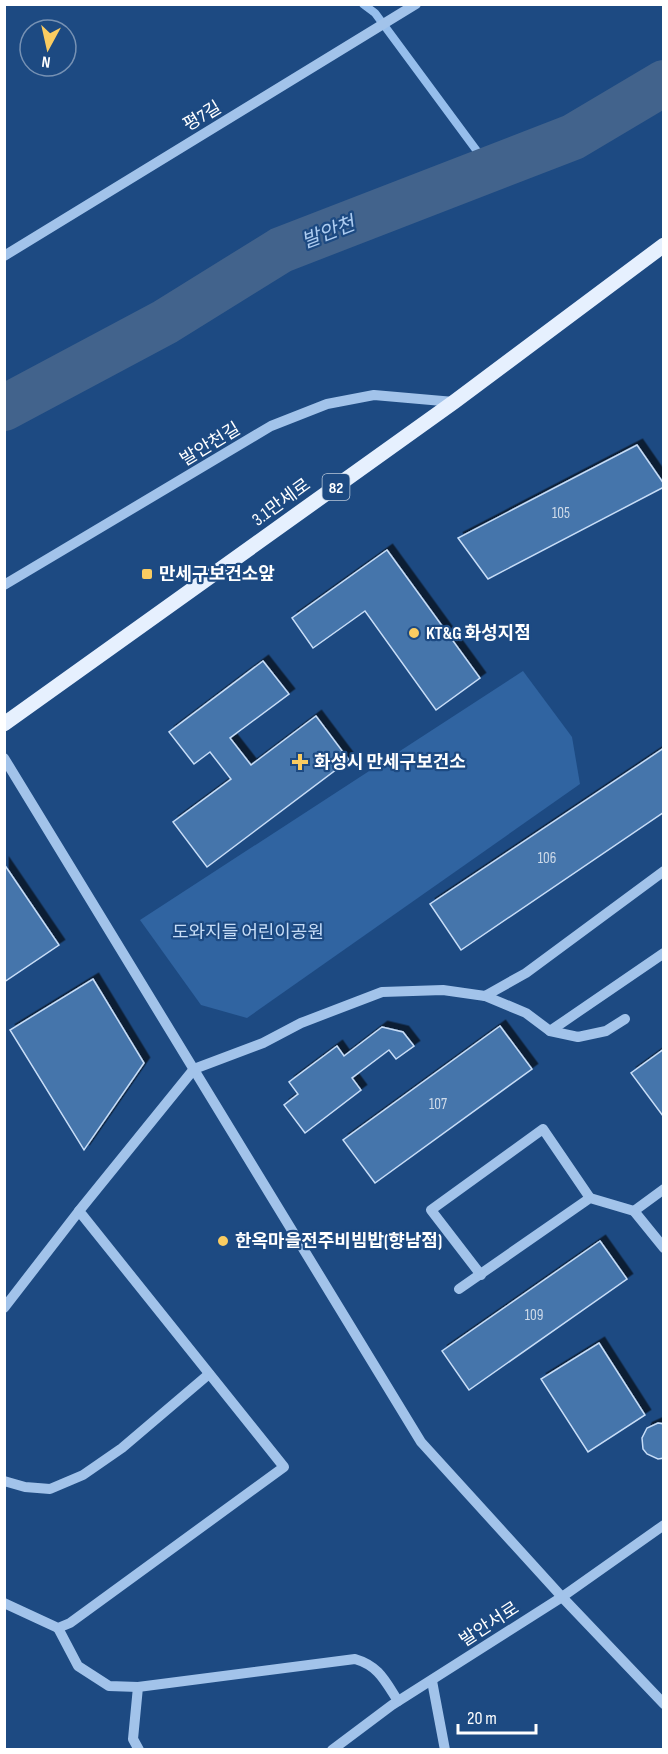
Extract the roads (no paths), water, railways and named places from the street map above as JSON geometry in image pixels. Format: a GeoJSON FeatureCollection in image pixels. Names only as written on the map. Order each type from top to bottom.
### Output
{"type":"FeatureCollection","features":[{"type":"Feature","properties":{"kind":"main road","name":"3.1만세로"},"geometry":{"type":"LineString","coordinates":[[4,724],[454,402],[663,245]]}},
{"type":"Feature","properties":{"kind":"street","name":"평7길"},"geometry":{"type":"LineString","coordinates":[[4,256],[412,7]]}},
{"type":"Feature","properties":{"kind":"street","name":"발안천길"},"geometry":{"type":"LineString","coordinates":[[4,585],[271,426],[327,404],[374,395],[454,402]]}},
{"type":"Feature","properties":{"kind":"street"},"geometry":{"type":"LineString","coordinates":[[4,758],[421,1442],[663,1704]]}},
{"type":"Feature","properties":{"kind":"street"},"geometry":{"type":"LineString","coordinates":[[485,996],[526,973],[663,872]]}},
{"type":"Feature","properties":{"kind":"street"},"geometry":{"type":"LineString","coordinates":[[550,1031],[663,952]]}},
{"type":"Feature","properties":{"kind":"street"},"geometry":{"type":"LineString","coordinates":[[4,1308],[194,1069],[263,1042],[301,1023],[382,992],[443,990],[485,996],[526,1013],[550,1031],[578,1037],[606,1031],[625,1019]]}},
{"type":"Feature","properties":{"kind":"street"},"geometry":{"type":"LineString","coordinates":[[481,1275],[431,1210],[543,1129],[590,1198],[634,1211],[663,1248]]}},
{"type":"Feature","properties":{"kind":"street"},"geometry":{"type":"LineString","coordinates":[[634,1211],[663,1189]]}},
{"type":"Feature","properties":{"kind":"street"},"geometry":{"type":"LineString","coordinates":[[459,1289],[590,1198]]}},
{"type":"Feature","properties":{"kind":"street"},"geometry":{"type":"LineString","coordinates":[[58,1628],[70,1623],[284,1467],[79,1211]]}},
{"type":"Feature","properties":{"kind":"street"},"geometry":{"type":"LineString","coordinates":[[4,1481],[25,1487],[50,1488],[83,1475],[122,1448],[209,1374]]}},
{"type":"Feature","properties":{"kind":"street","name":"발안서로"},"geometry":{"type":"LineString","coordinates":[[332,1749],[398,1701],[562,1597],[663,1525]]}},
{"type":"Feature","properties":{"kind":"street"},"geometry":{"type":"LineString","coordinates":[[4,1603],[58,1628],[78,1666],[109,1686],[138,1687],[355,1659],[373,1667],[398,1701]]}},
{"type":"Feature","properties":{"kind":"street"},"geometry":{"type":"LineString","coordinates":[[432,1681],[445,1749]]}},
{"type":"Feature","properties":{"kind":"street"},"geometry":{"type":"LineString","coordinates":[[138,1687],[133,1739],[139,1749]]}},
{"type":"Feature","properties":{"kind":"waterway"},"geometry":{"type":"LineString","coordinates":[[363,4],[375,13],[491,170]]}},
{"type":"Feature","properties":{"kind":"waterway","name":"발안천"},"geometry":{"type":"LineString","coordinates":[[4,408],[165,322],[281,250],[573,137],[664,83]]}},
{"type":"Feature","properties":{"kind":"place","name":"만세구보건소앞"},"geometry":{"type":"Point","coordinates":[147,574]}},
{"type":"Feature","properties":{"kind":"place","name":"KT&G 화성지점"},"geometry":{"type":"Point","coordinates":[414,633]}},
{"type":"Feature","properties":{"kind":"place","name":"화성시 만세구보건소"},"geometry":{"type":"Point","coordinates":[300,762]}},
{"type":"Feature","properties":{"kind":"place","name":"한옥마을전주비빔밥(향남점)"},"geometry":{"type":"Point","coordinates":[223,1241]}},
{"type":"Feature","properties":{"kind":"park label","name":"도와지들 어린이공원"},"geometry":{"type":"Point","coordinates":[248,932]}}]}
